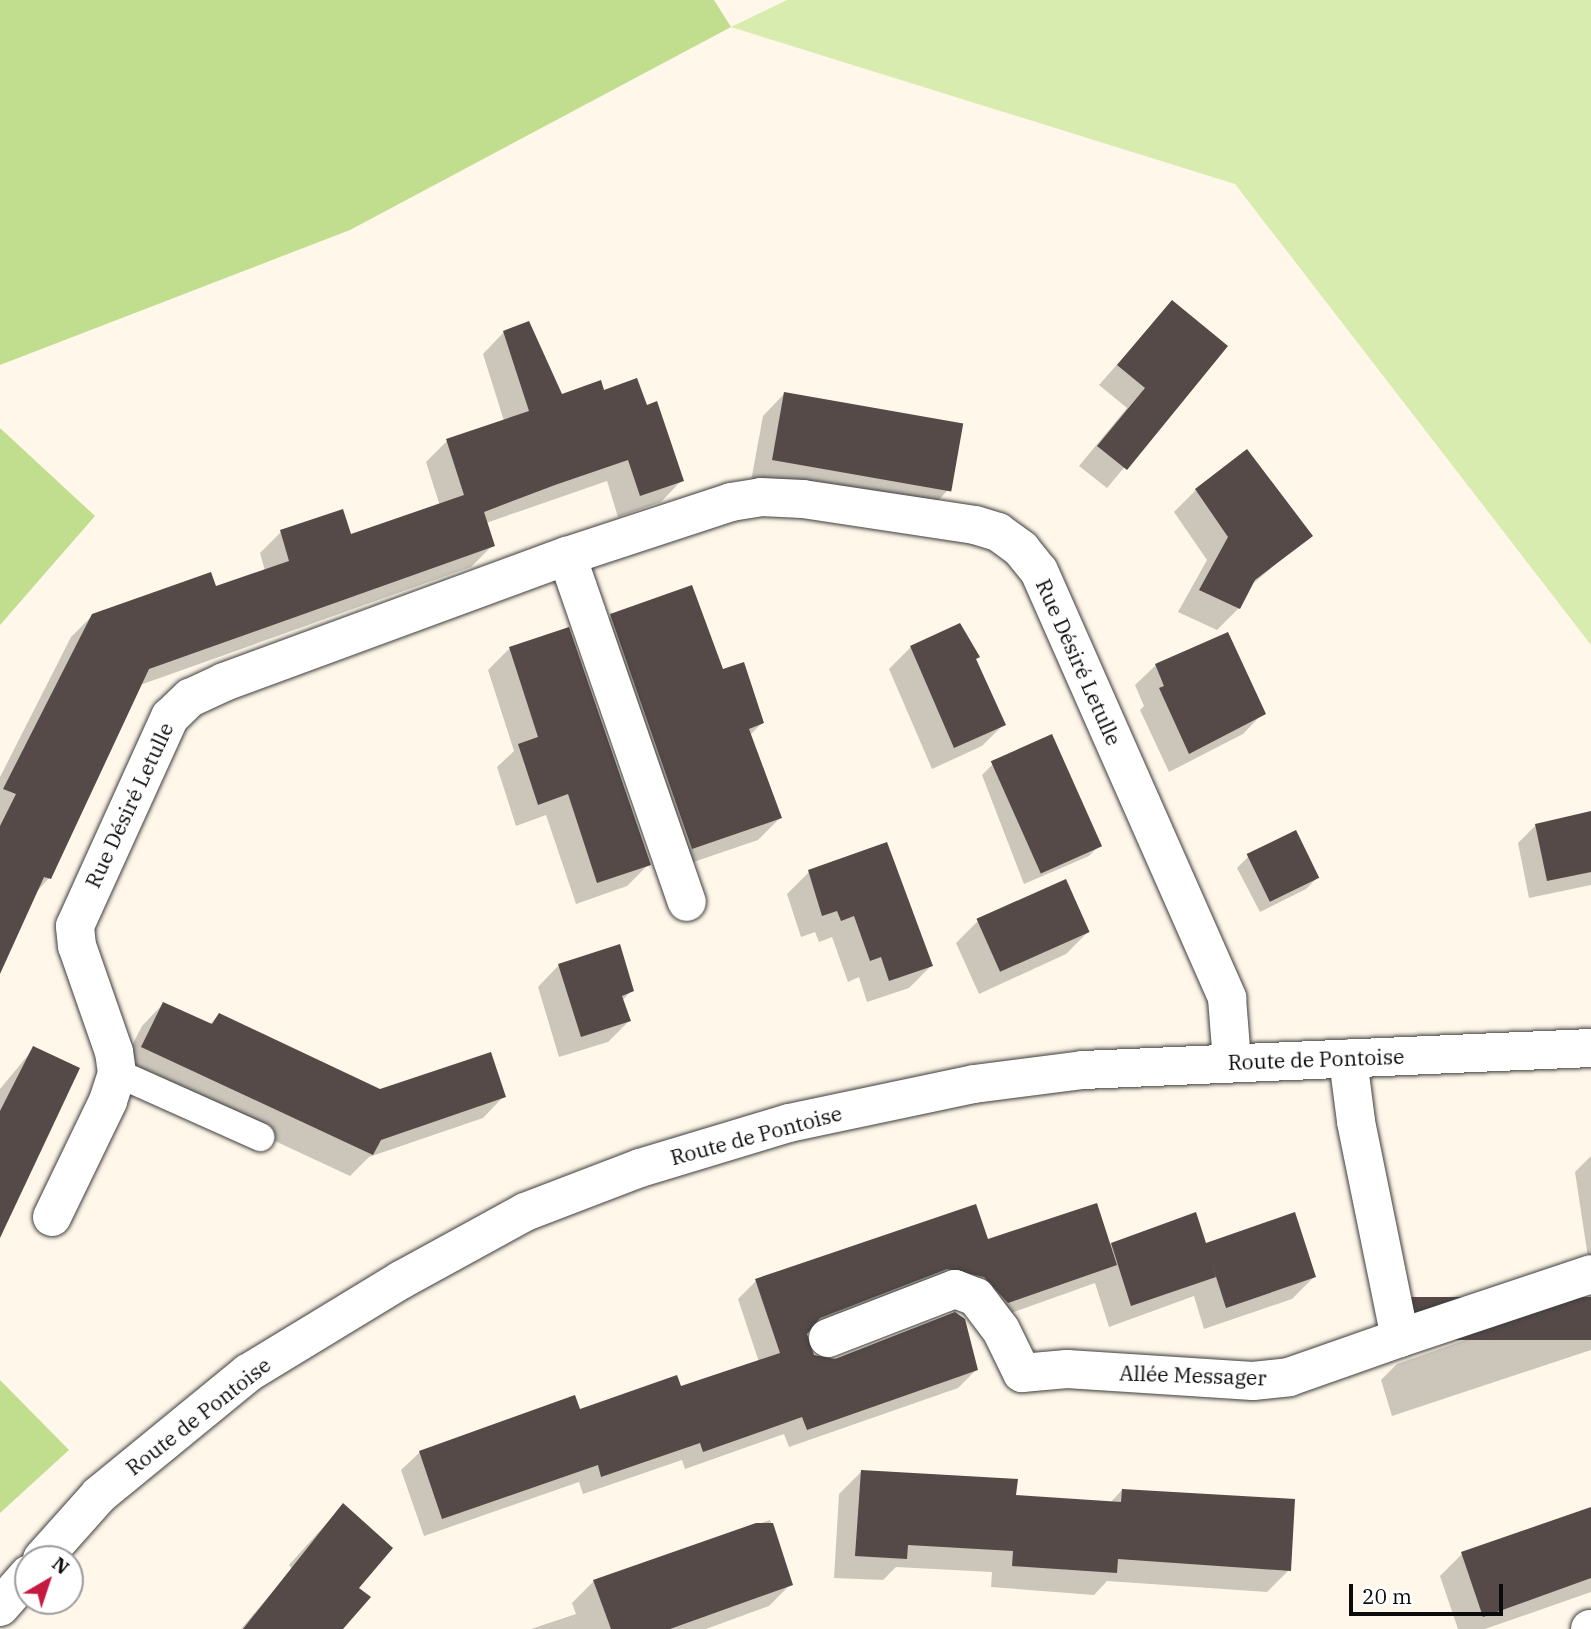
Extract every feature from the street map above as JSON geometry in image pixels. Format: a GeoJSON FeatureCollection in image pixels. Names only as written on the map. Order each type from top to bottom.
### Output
{"type":"FeatureCollection","features":[{"type":"Feature","properties":{"kind":"street","name":"Rue Désiré Letulle"},"geometry":{"type":"LineString","coordinates":[[117,1073],[114,1052],[77,946],[75,926],[170,717],[190,698],[224,682],[568,556],[731,502],[761,497],[803,499],[975,525],[998,532],[1021,549],[1039,571],[1227,998],[1232,1061]]}},
{"type":"Feature","properties":{"kind":"street"},"geometry":{"type":"LineString","coordinates":[[568,556],[687,902]]}},
{"type":"Feature","properties":{"kind":"street","name":"Route de Pontoise"},"geometry":{"type":"LineString","coordinates":[[54,1545],[99,1495],[248,1373],[401,1280],[525,1212],[640,1168],[789,1123],[974,1084],[1083,1070],[1232,1061],[1348,1059],[1591,1048]]}},
{"type":"Feature","properties":{"kind":"street"},"geometry":{"type":"LineString","coordinates":[[1348,1059],[1356,1121],[1400,1338]]}},
{"type":"Feature","properties":{"kind":"street"},"geometry":{"type":"LineString","coordinates":[[52,1217],[108,1101],[117,1073]]}},
{"type":"Feature","properties":{"kind":"street","name":"Allée Messager"},"geometry":{"type":"LineString","coordinates":[[828,1338],[955,1289],[976,1297],[1001,1330],[1022,1373],[1067,1369],[1252,1381],[1289,1377],[1591,1274]]}},
{"type":"Feature","properties":{"kind":"street"},"geometry":{"type":"LineString","coordinates":[[0,1607],[14,1591]]}},
{"type":"Feature","properties":{"kind":"lane"},"geometry":{"type":"LineString","coordinates":[[117,1073],[260,1137]]}},
{"type":"Feature","properties":{"kind":"green space"},"geometry":{"type":"Polygon","coordinates":[[[0,0],[714,0],[731,27],[350,230],[0,365],[0,0]]]}},
{"type":"Feature","properties":{"kind":"green space"},"geometry":{"type":"Polygon","coordinates":[[[787,0],[1591,0],[1591,645],[1235,184],[731,27],[787,0]]]}},
{"type":"Feature","properties":{"kind":"green space"},"geometry":{"type":"Polygon","coordinates":[[[0,428],[95,516],[0,625],[0,428]]]}},
{"type":"Feature","properties":{"kind":"green space"},"geometry":{"type":"Polygon","coordinates":[[[0,1380],[69,1450],[0,1513],[0,1380]]]}},
{"type":"Feature","properties":{"kind":"building"},"geometry":{"type":"Polygon","coordinates":[[[1172,300],[1228,346],[1127,470],[1097,446],[1145,388],[1117,365],[1172,300]]]}},
{"type":"Feature","properties":{"kind":"building"},"geometry":{"type":"Polygon","coordinates":[[[529,321],[562,394],[601,380],[604,390],[637,378],[647,405],[657,401],[684,481],[640,496],[628,460],[555,485],[484,512],[495,546],[149,669],[51,879],[44,877],[0,974],[0,826],[16,794],[3,789],[92,614],[211,572],[216,586],[289,561],[280,530],[343,509],[351,534],[464,495],[446,439],[529,411],[503,331],[529,321]]]}},
{"type":"Feature","properties":{"kind":"building"},"geometry":{"type":"Polygon","coordinates":[[[784,392],[963,424],[951,492],[772,460],[784,392]]]}},
{"type":"Feature","properties":{"kind":"building"},"geometry":{"type":"Polygon","coordinates":[[[1247,449],[1313,536],[1255,580],[1240,609],[1199,590],[1228,537],[1195,489],[1247,449]]]}},
{"type":"Feature","properties":{"kind":"building"},"geometry":{"type":"Polygon","coordinates":[[[692,585],[723,669],[744,662],[764,723],[749,729],[782,818],[692,849],[610,614],[692,585]]]}},
{"type":"Feature","properties":{"kind":"building"},"geometry":{"type":"Polygon","coordinates":[[[960,623],[980,657],[976,659],[1006,725],[954,748],[910,646],[960,623]]]}},
{"type":"Feature","properties":{"kind":"building"},"geometry":{"type":"Polygon","coordinates":[[[569,627],[651,865],[597,883],[568,794],[538,805],[518,744],[538,737],[509,647],[569,627]]]}},
{"type":"Feature","properties":{"kind":"building"},"geometry":{"type":"Polygon","coordinates":[[[1228,632],[1266,714],[1189,754],[1159,688],[1164,686],[1155,664],[1228,632]]]}},
{"type":"Feature","properties":{"kind":"building"},"geometry":{"type":"Polygon","coordinates":[[[1052,734],[1102,846],[1041,874],[991,761],[1052,734]]]}},
{"type":"Feature","properties":{"kind":"building"},"geometry":{"type":"Polygon","coordinates":[[[1591,811],[1591,872],[1547,881],[1535,824],[1591,811]]]}},
{"type":"Feature","properties":{"kind":"building"},"geometry":{"type":"Polygon","coordinates":[[[1296,830],[1319,878],[1270,902],[1247,854],[1296,830]]]}},
{"type":"Feature","properties":{"kind":"building"},"geometry":{"type":"Polygon","coordinates":[[[887,842],[933,966],[889,981],[881,957],[870,961],[854,916],[841,921],[837,911],[822,916],[808,870],[887,842]]]}},
{"type":"Feature","properties":{"kind":"building"},"geometry":{"type":"Polygon","coordinates":[[[1066,879],[1090,932],[1000,972],[976,919],[1066,879]]]}},
{"type":"Feature","properties":{"kind":"building"},"geometry":{"type":"Polygon","coordinates":[[[620,944],[634,991],[622,996],[631,1021],[581,1037],[558,964],[620,944]]]}},
{"type":"Feature","properties":{"kind":"building"},"geometry":{"type":"Polygon","coordinates":[[[163,1002],[212,1024],[219,1013],[380,1089],[491,1052],[506,1097],[381,1140],[373,1155],[141,1047],[163,1002]]]}},
{"type":"Feature","properties":{"kind":"building"},"geometry":{"type":"Polygon","coordinates":[[[33,1046],[80,1068],[0,1238],[0,1111],[33,1046]]]}},
{"type":"Feature","properties":{"kind":"building"},"geometry":{"type":"Polygon","coordinates":[[[1097,1203],[1117,1265],[1008,1303],[984,1277],[947,1269],[820,1318],[807,1334],[814,1355],[835,1359],[955,1312],[965,1319],[978,1370],[807,1430],[802,1417],[703,1452],[700,1443],[601,1477],[598,1465],[442,1519],[419,1451],[575,1395],[580,1409],[677,1375],[681,1386],[780,1353],[755,1279],[976,1204],[988,1239],[1097,1203]]]}},
{"type":"Feature","properties":{"kind":"building"},"geometry":{"type":"Polygon","coordinates":[[[1196,1212],[1206,1243],[1295,1212],[1316,1277],[1226,1308],[1211,1261],[1216,1277],[1131,1306],[1111,1243],[1196,1212]]]}},
{"type":"Feature","properties":{"kind":"building"},"geometry":{"type":"Polygon","coordinates":[[[1385,1297],[1591,1297],[1591,1340],[1385,1340],[1385,1297]]]}},
{"type":"Feature","properties":{"kind":"building"},"geometry":{"type":"Polygon","coordinates":[[[861,1470],[1018,1479],[1016,1495],[1121,1502],[1122,1489],[1295,1499],[1291,1571],[1118,1559],[1117,1573],[1012,1566],[1013,1551],[908,1545],[907,1559],[855,1556],[861,1470]]]}},
{"type":"Feature","properties":{"kind":"building"},"geometry":{"type":"Polygon","coordinates":[[[343,1503],[393,1548],[359,1588],[371,1597],[343,1629],[243,1629],[343,1503]]]}},
{"type":"Feature","properties":{"kind":"building"},"geometry":{"type":"Polygon","coordinates":[[[1591,1507],[1591,1578],[1483,1617],[1461,1552],[1591,1507]]]}},
{"type":"Feature","properties":{"kind":"building"},"geometry":{"type":"Polygon","coordinates":[[[756,1523],[773,1523],[793,1585],[670,1629],[611,1629],[593,1580],[756,1523]]]}}]}
